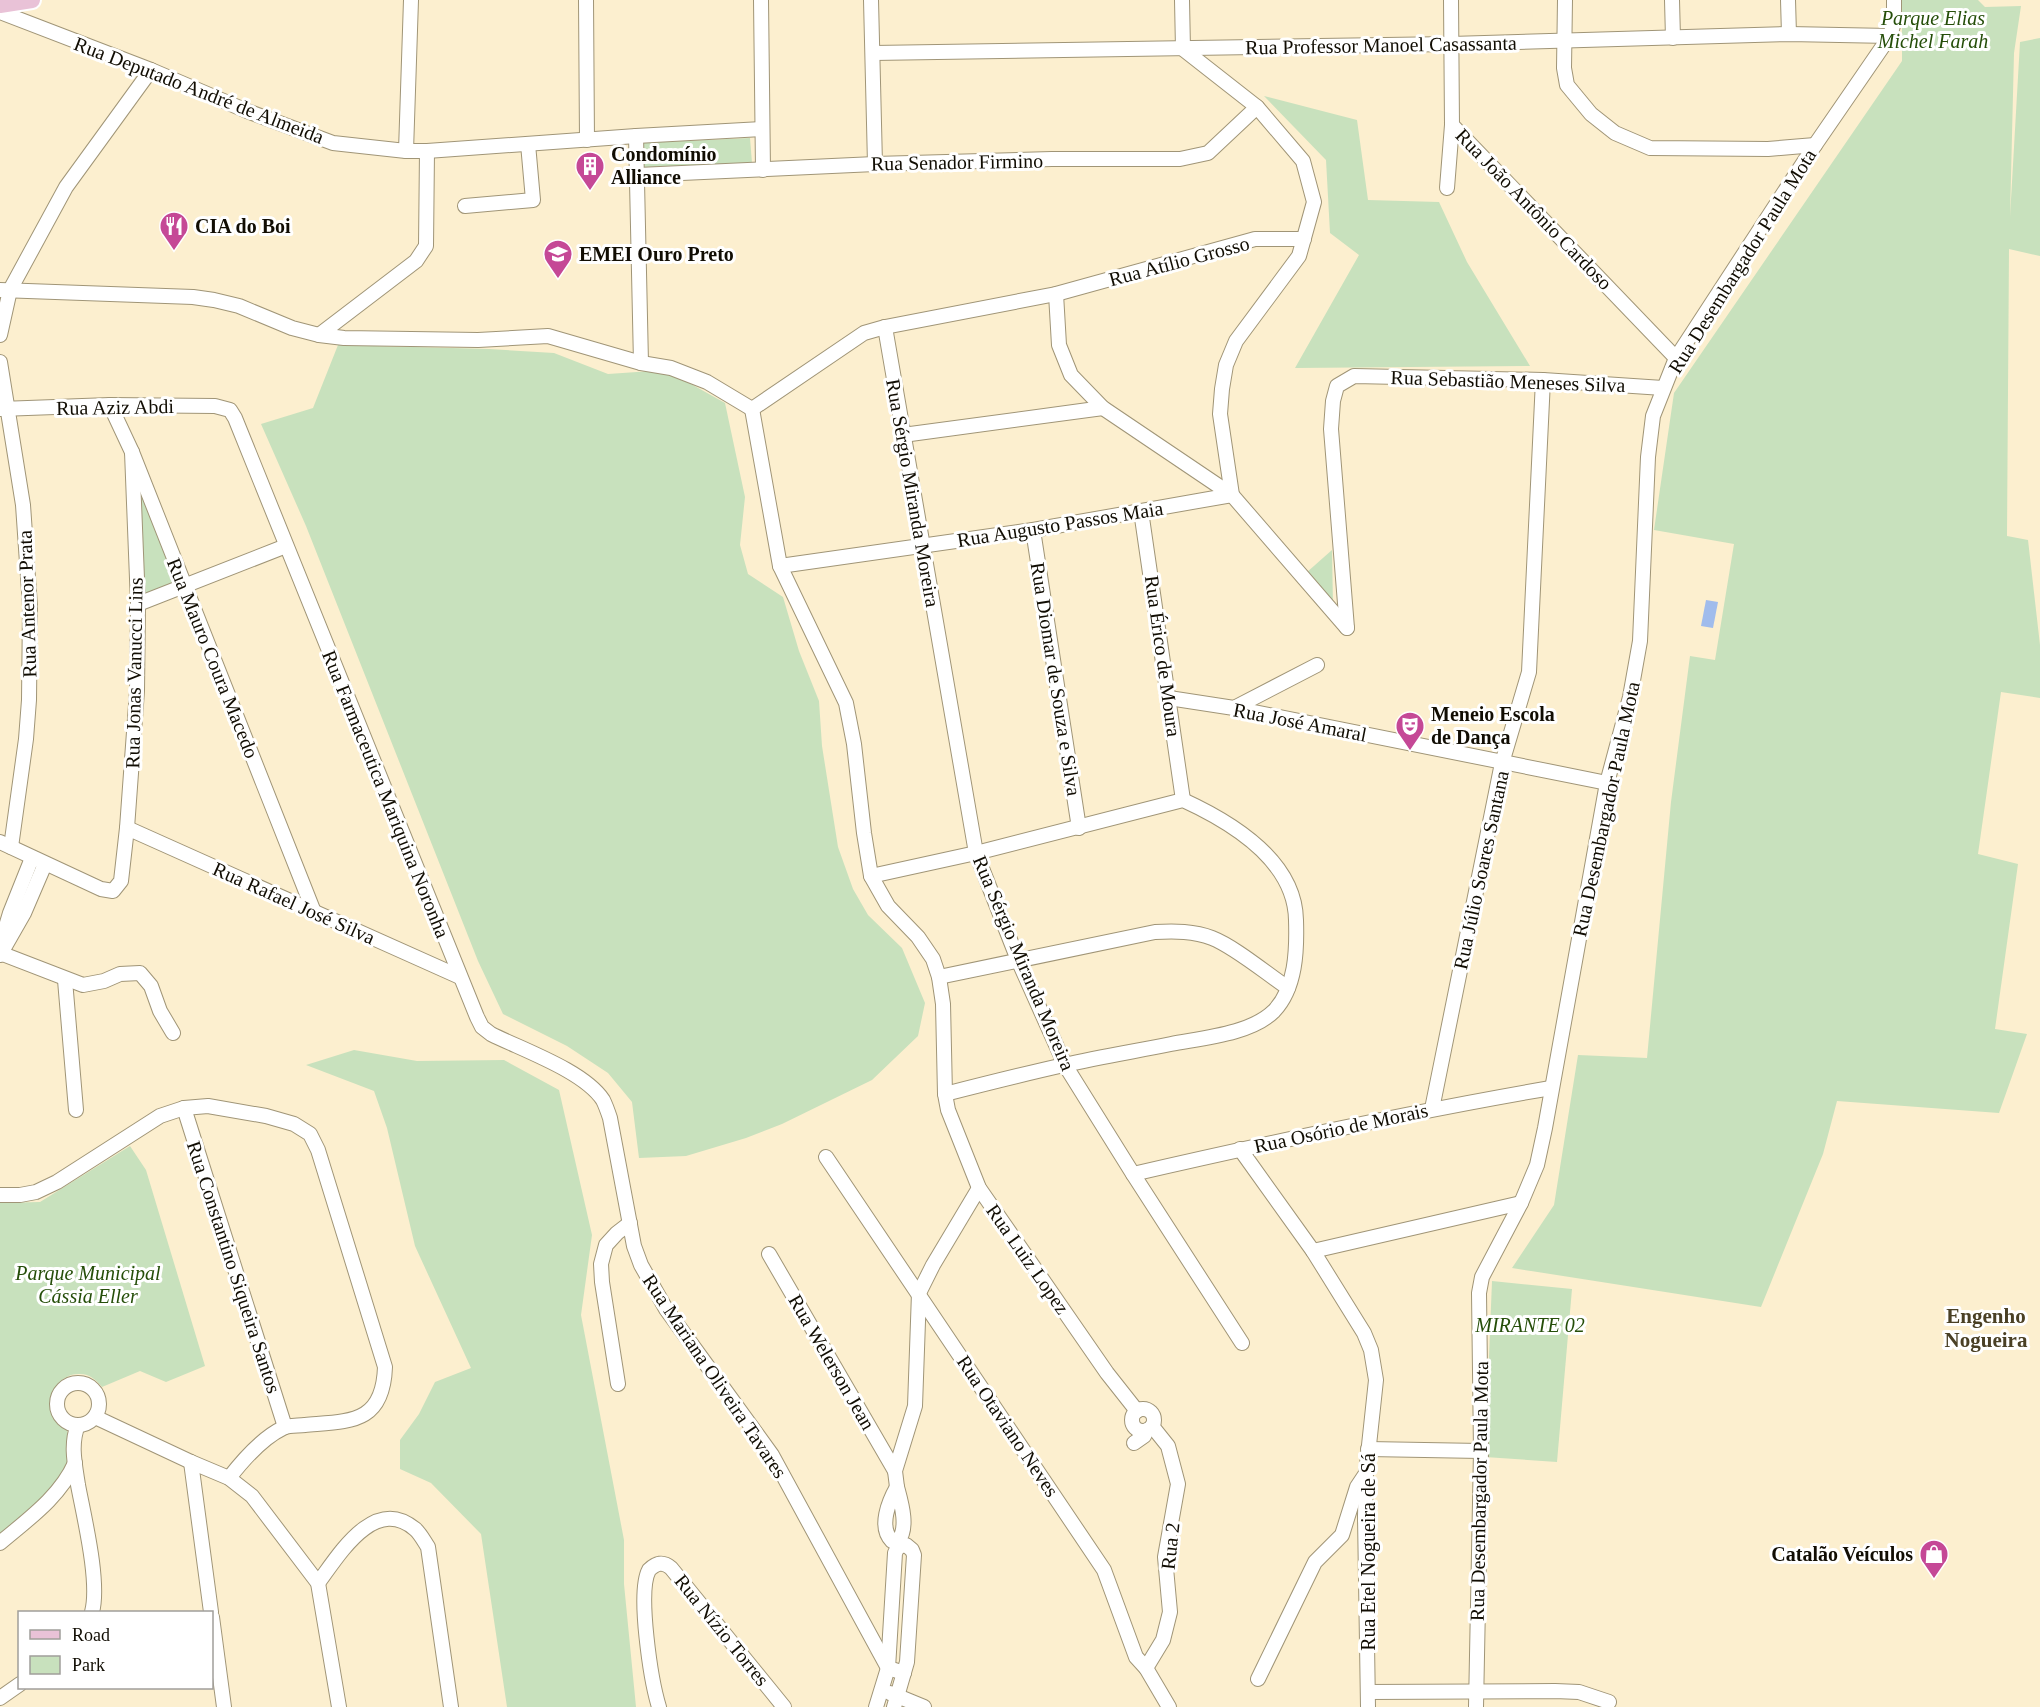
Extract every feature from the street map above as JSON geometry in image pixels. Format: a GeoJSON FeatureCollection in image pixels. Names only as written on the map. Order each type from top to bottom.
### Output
{"type":"FeatureCollection","features":[{"type":"Feature","properties":{"kind":"main road"},"geometry":{"type":"LineString","coordinates":[[0,5],[32,0]]}},
{"type":"Feature","properties":{"kind":"street"},"geometry":{"type":"LineString","coordinates":[[405,151],[411,0]]}},
{"type":"Feature","properties":{"kind":"street"},"geometry":{"type":"LineString","coordinates":[[586,0],[587,140]]}},
{"type":"Feature","properties":{"kind":"street"},"geometry":{"type":"LineString","coordinates":[[761,0],[764,170]]}},
{"type":"Feature","properties":{"kind":"street"},"geometry":{"type":"LineString","coordinates":[[871,0],[875,164]]}},
{"type":"Feature","properties":{"kind":"street"},"geometry":{"type":"LineString","coordinates":[[1182,0],[1183,49],[1257,107],[1303,161],[1314,201],[1299,256],[1236,341],[1226,365],[1221,389],[1220,414],[1232,495]]}},
{"type":"Feature","properties":{"kind":"street","name":"Rua João Antônio Cardoso"},"geometry":{"type":"LineString","coordinates":[[1450,0],[1452,125],[1677,358]]}},
{"type":"Feature","properties":{"kind":"street"},"geometry":{"type":"LineString","coordinates":[[1565,0],[1564,68],[1567,85],[1591,114],[1615,133],[1650,148],[1768,149],[1815,146]]}},
{"type":"Feature","properties":{"kind":"street"},"geometry":{"type":"LineString","coordinates":[[1672,0],[1673,38]]}},
{"type":"Feature","properties":{"kind":"street"},"geometry":{"type":"LineString","coordinates":[[1788,0],[1789,34]]}},
{"type":"Feature","properties":{"kind":"street","name":"Rua Desembargador Paula Mota"},"geometry":{"type":"LineString","coordinates":[[1476,1707],[1482,1451],[1482,1277],[1521,1203],[1537,1165],[1607,783],[1630,697],[1640,640],[1648,457],[1653,416],[1677,358],[1815,146],[1890,36],[1894,22],[1894,0]]}},
{"type":"Feature","properties":{"kind":"street","name":"Rua Deputado André de Almeida"},"geometry":{"type":"LineString","coordinates":[[0,12],[333,143],[405,151],[427,151],[762,129]]}},
{"type":"Feature","properties":{"kind":"street","name":"Rua Professor Manoel Casassanta"},"geometry":{"type":"LineString","coordinates":[[873,53],[1451,44],[1789,34],[1890,36]]}},
{"type":"Feature","properties":{"kind":"street"},"geometry":{"type":"LineString","coordinates":[[0,334],[5,290],[66,187],[152,70]]}},
{"type":"Feature","properties":{"kind":"street","name":"Rua Senador Firmino"},"geometry":{"type":"LineString","coordinates":[[638,175],[875,164],[1052,159],[1180,159],[1208,153],[1257,107]]}},
{"type":"Feature","properties":{"kind":"street"},"geometry":{"type":"LineString","coordinates":[[1447,188],[1452,125]]}},
{"type":"Feature","properties":{"kind":"street"},"geometry":{"type":"LineString","coordinates":[[636,136],[641,363]]}},
{"type":"Feature","properties":{"kind":"street"},"geometry":{"type":"LineString","coordinates":[[465,206],[533,200],[528,144]]}},
{"type":"Feature","properties":{"kind":"street"},"geometry":{"type":"LineString","coordinates":[[319,335],[416,261],[426,246],[427,151]]}},
{"type":"Feature","properties":{"kind":"street","name":"Rua Atílio Grosso"},"geometry":{"type":"LineString","coordinates":[[752,409],[864,333],[1056,294],[1255,239],[1304,239]]}},
{"type":"Feature","properties":{"kind":"street"},"geometry":{"type":"LineString","coordinates":[[5,290],[193,297],[238,306],[292,328],[344,338],[478,340],[548,336],[641,363],[671,368],[706,382],[752,409],[780,566],[846,703],[854,744],[871,876],[1079,828],[1184,800],[1237,830],[1262,850],[1286,882],[1296,915],[1295,947],[1288,988],[1273,1012],[1248,1027],[1065,1065],[945,1094]]}},
{"type":"Feature","properties":{"kind":"street"},"geometry":{"type":"LineString","coordinates":[[1056,294],[1059,345],[1071,375],[1103,408],[1232,495]]}},
{"type":"Feature","properties":{"kind":"street","name":"Rua Sérgio Miranda Moreira"},"geometry":{"type":"LineString","coordinates":[[885,327],[976,853],[1018,960],[1065,1065],[1242,1342]]}},
{"type":"Feature","properties":{"kind":"street","name":"Rua Antenor Prata"},"geometry":{"type":"LineString","coordinates":[[0,362],[4,409],[23,506],[30,606],[29,700],[5,844]]}},
{"type":"Feature","properties":{"kind":"street","name":"Rua Sebastião Meneses Silva"},"geometry":{"type":"LineString","coordinates":[[1232,495],[1347,628],[1331,429],[1333,401],[1338,386],[1353,376],[1543,380],[1663,388]]}},
{"type":"Feature","properties":{"kind":"street","name":"Rua Júlio Soares Santana"},"geometry":{"type":"LineString","coordinates":[[1432,1109],[1502,763],[1529,672],[1543,380]]}},
{"type":"Feature","properties":{"kind":"street","name":"Rua Aziz Abdi"},"geometry":{"type":"LineString","coordinates":[[4,409],[110,405],[215,406],[230,410]]}},
{"type":"Feature","properties":{"kind":"street","name":"Rua Mauro Coura Macedo"},"geometry":{"type":"LineString","coordinates":[[110,405],[132,452],[314,912]]}},
{"type":"Feature","properties":{"kind":"street"},"geometry":{"type":"LineString","coordinates":[[903,435],[1103,408]]}},
{"type":"Feature","properties":{"kind":"street","name":"Rua Farmaceutica Mariquina Noronha"},"geometry":{"type":"LineString","coordinates":[[230,410],[236,418],[460,978],[482,1027],[491,1034],[575,1075],[598,1094],[610,1118]]}},
{"type":"Feature","properties":{"kind":"street","name":"Rua Jonas Vanucci Lins"},"geometry":{"type":"LineString","coordinates":[[39,861],[101,889],[113,891],[121,881],[137,691],[138,604],[132,452]]}},
{"type":"Feature","properties":{"kind":"street","name":"Rua Augusto Passos Maia"},"geometry":{"type":"LineString","coordinates":[[780,566],[1033,530],[1232,495]]}},
{"type":"Feature","properties":{"kind":"street","name":"Rua Érico de Moura"},"geometry":{"type":"LineString","coordinates":[[1142,511],[1184,800]]}},
{"type":"Feature","properties":{"kind":"street","name":"Rua Diomar de Souza e Silva"},"geometry":{"type":"LineString","coordinates":[[1033,530],[1079,828]]}},
{"type":"Feature","properties":{"kind":"street"},"geometry":{"type":"LineString","coordinates":[[138,604],[286,546]]}},
{"type":"Feature","properties":{"kind":"street"},"geometry":{"type":"LineString","coordinates":[[1234,708],[1317,665]]}},
{"type":"Feature","properties":{"kind":"street","name":"Rua José Amaral"},"geometry":{"type":"LineString","coordinates":[[1169,698],[1234,708],[1607,783]]}},
{"type":"Feature","properties":{"kind":"street","name":"Rua Rafael José Silva"},"geometry":{"type":"LineString","coordinates":[[127,828],[460,978]]}},
{"type":"Feature","properties":{"kind":"street"},"geometry":{"type":"LineString","coordinates":[[5,844],[39,861],[24,913],[0,952],[83,986],[120,974],[141,973],[151,986],[160,1011],[173,1033]]}},
{"type":"Feature","properties":{"kind":"street","name":"Rua Luiz Lopez"},"geometry":{"type":"LineString","coordinates":[[871,876],[888,906],[918,937],[933,959],[939,977],[943,1004],[945,1094],[948,1110],[979,1188],[1107,1373],[1137,1411],[1133,1416],[1135,1426],[1140,1430],[1149,1428]]}},
{"type":"Feature","properties":{"kind":"street"},"geometry":{"type":"LineString","coordinates":[[939,977],[1155,932],[1189,932],[1214,939],[1288,988]]}},
{"type":"Feature","properties":{"kind":"street"},"geometry":{"type":"LineString","coordinates":[[65,980],[76,1110]]}},
{"type":"Feature","properties":{"kind":"street","name":"Rua Osório de Morais"},"geometry":{"type":"LineString","coordinates":[[1133,1174],[1432,1109],[1551,1088]]}},
{"type":"Feature","properties":{"kind":"street"},"geometry":{"type":"LineString","coordinates":[[0,1195],[36,1192],[57,1182],[160,1116],[184,1108],[208,1106],[266,1116],[294,1124],[310,1134],[318,1150],[385,1367],[384,1380],[376,1403],[367,1413],[353,1420],[285,1427],[241,1463],[229,1478]]}},
{"type":"Feature","properties":{"kind":"street","name":"Rua Constantino Siqueira Santos"},"geometry":{"type":"LineString","coordinates":[[184,1108],[285,1427]]}},
{"type":"Feature","properties":{"kind":"street","name":"Rua Mariana Oliveira Tavares"},"geometry":{"type":"LineString","coordinates":[[610,1118],[634,1246],[641,1265],[666,1309],[772,1455],[888,1668]]}},
{"type":"Feature","properties":{"kind":"street","name":"Rua Etel Nogueira de Sá"},"geometry":{"type":"LineString","coordinates":[[1240,1149],[1313,1251],[1364,1333],[1371,1350],[1376,1380],[1366,1473],[1368,1707]]}},
{"type":"Feature","properties":{"kind":"street","name":"Rua Otaviano Neves"},"geometry":{"type":"LineString","coordinates":[[826,1157],[1104,1570],[1136,1657],[1146,1668],[1169,1707]]}},
{"type":"Feature","properties":{"kind":"street"},"geometry":{"type":"LineString","coordinates":[[897,1487],[895,1471],[915,1406],[919,1293],[979,1188]]}},
{"type":"Feature","properties":{"kind":"street"},"geometry":{"type":"LineString","coordinates":[[1313,1251],[1521,1203]]}},
{"type":"Feature","properties":{"kind":"street"},"geometry":{"type":"LineString","coordinates":[[618,1384],[601,1264],[606,1245],[630,1222]]}},
{"type":"Feature","properties":{"kind":"street","name":"Rua Welerson Jean"},"geometry":{"type":"LineString","coordinates":[[769,1254],[895,1471]]}},
{"type":"Feature","properties":{"kind":"street"},"geometry":{"type":"LineString","coordinates":[[74,1383],[82,1383],[91,1386],[100,1401],[95,1417],[87,1423],[78,1425],[62,1418],[57,1402],[60,1393],[66,1387],[74,1383]]}},
{"type":"Feature","properties":{"kind":"street"},"geometry":{"type":"LineString","coordinates":[[95,1417],[229,1478],[252,1496],[318,1582],[339,1707]]}},
{"type":"Feature","properties":{"kind":"street"},"geometry":{"type":"LineString","coordinates":[[78,1425],[73,1440],[95,1589],[92,1611]]}},
{"type":"Feature","properties":{"kind":"street"},"geometry":{"type":"LineString","coordinates":[[1134,1443],[1144,1436],[1149,1428]]}},
{"type":"Feature","properties":{"kind":"street","name":"Rua 2"},"geometry":{"type":"LineString","coordinates":[[1146,1668],[1163,1640],[1170,1612],[1165,1557],[1178,1484],[1168,1446],[1149,1428]]}},
{"type":"Feature","properties":{"kind":"street"},"geometry":{"type":"LineString","coordinates":[[1368,1449],[1482,1451]]}},
{"type":"Feature","properties":{"kind":"street"},"geometry":{"type":"LineString","coordinates":[[190,1462],[211,1611]]}},
{"type":"Feature","properties":{"kind":"street"},"geometry":{"type":"LineString","coordinates":[[0,1543],[52,1496],[70,1474],[75,1463]]}},
{"type":"Feature","properties":{"kind":"street"},"geometry":{"type":"LineString","coordinates":[[1258,1679],[1315,1562],[1342,1534],[1357,1487],[1366,1473]]}},
{"type":"Feature","properties":{"kind":"street"},"geometry":{"type":"LineString","coordinates":[[52,1496],[64,1494],[72,1497],[82,1507]]}},
{"type":"Feature","properties":{"kind":"street"},"geometry":{"type":"LineString","coordinates":[[318,1582],[352,1539],[369,1524],[379,1520],[403,1521],[416,1530],[428,1547],[451,1707]]}},
{"type":"Feature","properties":{"kind":"street"},"geometry":{"type":"LineString","coordinates":[[876,1707],[888,1668],[895,1554],[898,1547],[906,1545],[914,1555],[907,1662],[896,1701]]}},
{"type":"Feature","properties":{"kind":"street","name":"Rua Nízio Torres"},"geometry":{"type":"LineString","coordinates":[[659,1707],[649,1664],[644,1585],[645,1576],[654,1565],[665,1564],[671,1568],[784,1707]]}},
{"type":"Feature","properties":{"kind":"street"},"geometry":{"type":"LineString","coordinates":[[213,1624],[224,1707]]}},
{"type":"Feature","properties":{"kind":"street"},"geometry":{"type":"LineString","coordinates":[[888,1668],[904,1673]]}},
{"type":"Feature","properties":{"kind":"street"},"geometry":{"type":"LineString","coordinates":[[0,1698],[18,1685]]}},
{"type":"Feature","properties":{"kind":"street"},"geometry":{"type":"LineString","coordinates":[[881,1690],[896,1701],[924,1707]]}},
{"type":"Feature","properties":{"kind":"street"},"geometry":{"type":"LineString","coordinates":[[1368,1692],[1579,1692],[1609,1702]]}},
{"type":"Feature","properties":{"kind":"green space","name":"Parque Elias Michel Farah"},"geometry":{"type":"Polygon","coordinates":[[[1902,0],[1978,0],[1985,7],[2021,6],[2014,53],[2010,217],[2020,42],[2040,38],[2040,256],[2009,249],[2007,536],[2028,540],[2040,645],[2040,698],[2001,692],[1978,854],[2018,864],[1995,1029],[2027,1034],[1999,1113],[1837,1101],[1823,1154],[1761,1307],[1512,1268],[1554,1205],[1578,1055],[1647,1058],[1671,802],[1690,656],[1715,660],[1734,544],[1654,530],[1674,393],[1902,61],[1902,0]]]}},
{"type":"Feature","properties":{"kind":"green space"},"geometry":{"type":"Polygon","coordinates":[[[1264,96],[1357,120],[1368,200],[1439,202],[1467,262],[1530,366],[1295,368],[1359,255],[1330,233],[1326,160],[1264,96]]]}},
{"type":"Feature","properties":{"kind":"green space"},"geometry":{"type":"Polygon","coordinates":[[[750,138],[752,163],[641,168],[639,143],[750,138]]]}},
{"type":"Feature","properties":{"kind":"green space"},"geometry":{"type":"Polygon","coordinates":[[[338,345],[554,353],[608,374],[666,370],[725,403],[745,497],[740,545],[748,574],[783,597],[799,651],[819,701],[822,746],[838,847],[853,889],[868,915],[902,948],[925,1003],[918,1036],[872,1080],[782,1124],[746,1138],[686,1156],[639,1158],[632,1102],[608,1073],[567,1046],[503,1014],[478,961],[306,526],[261,424],[313,408],[338,345]]]}},
{"type":"Feature","properties":{"kind":"green space"},"geometry":{"type":"Polygon","coordinates":[[[132,452],[185,585],[138,604],[132,452]]]}},
{"type":"Feature","properties":{"kind":"green space"},"geometry":{"type":"Polygon","coordinates":[[[1332,550],[1333,606],[1306,573],[1332,550]]]}},
{"type":"Feature","properties":{"kind":"green space"},"geometry":{"type":"Polygon","coordinates":[[[354,1050],[417,1061],[504,1060],[559,1090],[592,1235],[581,1315],[624,1540],[624,1584],[636,1707],[507,1707],[481,1534],[431,1483],[400,1469],[400,1440],[419,1414],[435,1382],[471,1368],[415,1246],[387,1128],[374,1091],[306,1065],[354,1050]]]}},
{"type":"Feature","properties":{"kind":"green space","name":"Parque Municipal Cássia Eller"},"geometry":{"type":"Polygon","coordinates":[[[130,1146],[146,1170],[205,1366],[166,1382],[140,1371],[102,1387],[84,1374],[73,1374],[62,1380],[55,1390],[52,1402],[56,1414],[64,1422],[67,1430],[71,1463],[50,1490],[0,1534],[0,1203],[40,1202],[130,1146]]]}},
{"type":"Feature","properties":{"kind":"green space","name":"MIRANTE 02"},"geometry":{"type":"Polygon","coordinates":[[[1492,1281],[1572,1289],[1557,1462],[1485,1457],[1492,1281]]]}},
{"type":"Feature","properties":{"kind":"water"},"geometry":{"type":"Polygon","coordinates":[[[1706,600],[1718,602],[1713,628],[1701,626],[1706,600]]]}},
{"type":"Feature","properties":{"kind":"place","name":"Condomínio Alliance"},"geometry":{"type":"Point","coordinates":[590,192]}},
{"type":"Feature","properties":{"kind":"place","name":"CIA do Boi"},"geometry":{"type":"Point","coordinates":[174,252]}},
{"type":"Feature","properties":{"kind":"place","name":"EMEI Ouro Preto"},"geometry":{"type":"Point","coordinates":[558,280]}},
{"type":"Feature","properties":{"kind":"place","name":"Meneio Escola de Dança"},"geometry":{"type":"Point","coordinates":[1410,752]}},
{"type":"Feature","properties":{"kind":"place","name":"Catalão Veículos"},"geometry":{"type":"Point","coordinates":[1934,1580]}},
{"type":"Feature","properties":{"kind":"district","name":"Engenho Nogueira"},"geometry":{"type":"Point","coordinates":[1986,1328]}}]}
